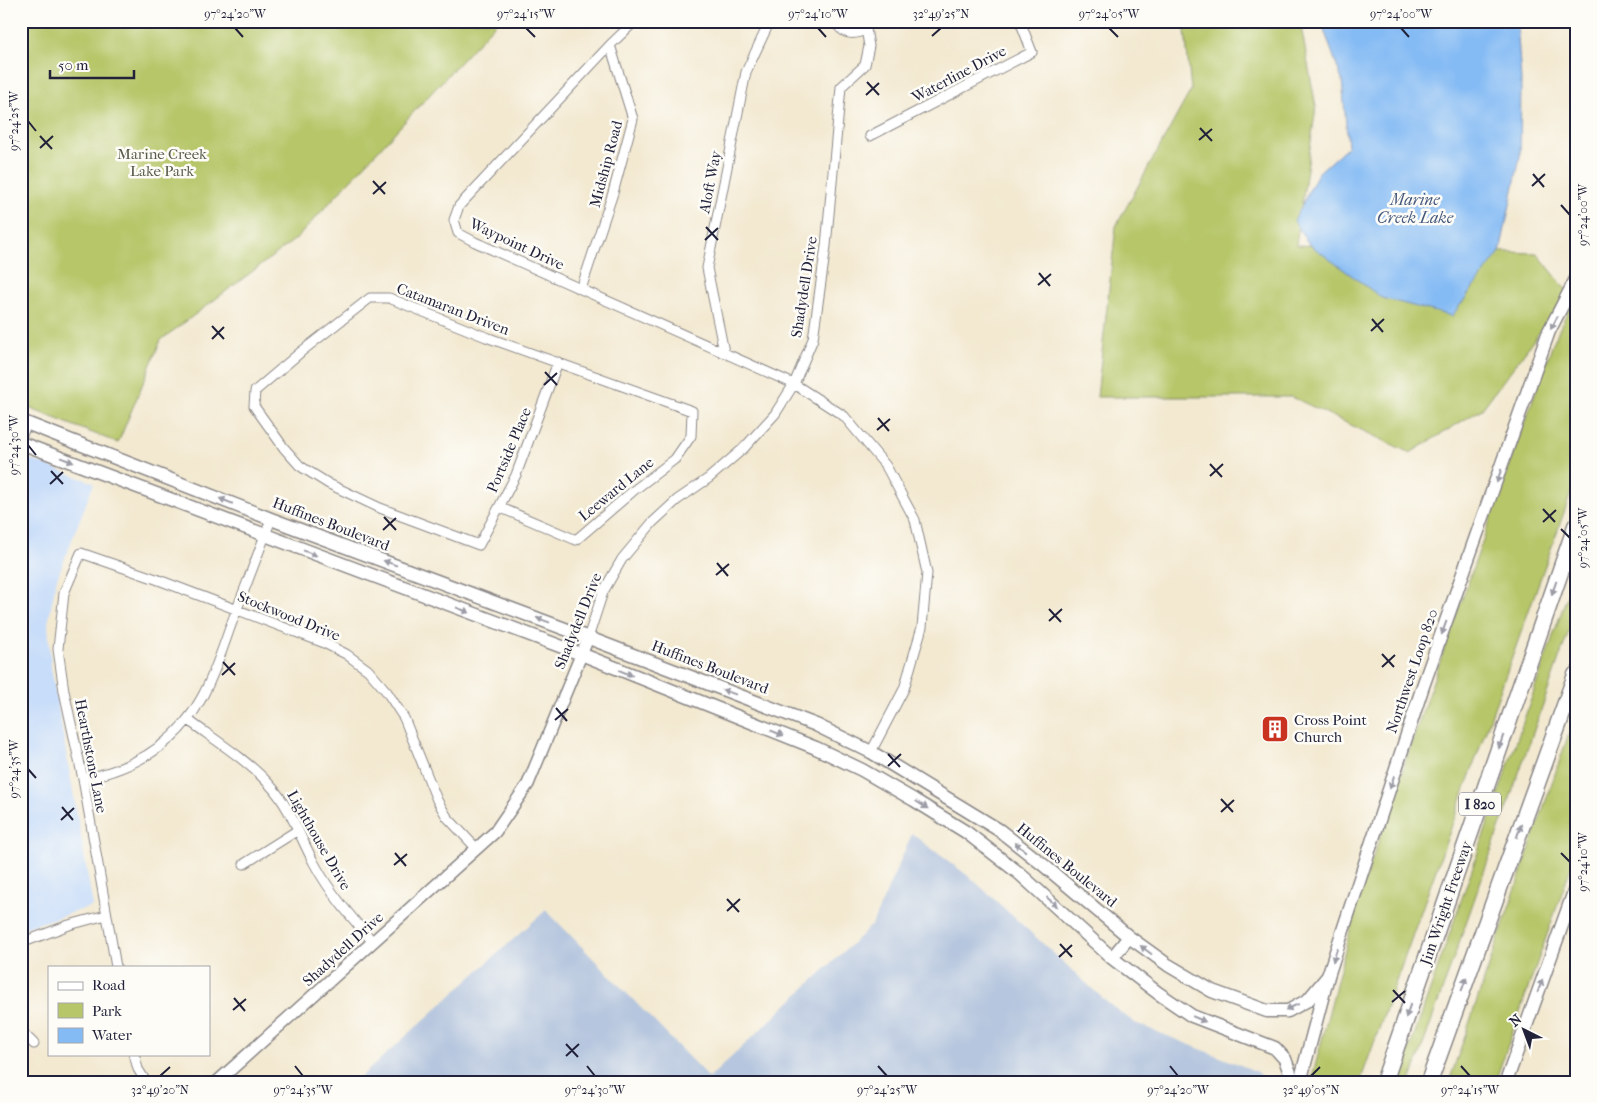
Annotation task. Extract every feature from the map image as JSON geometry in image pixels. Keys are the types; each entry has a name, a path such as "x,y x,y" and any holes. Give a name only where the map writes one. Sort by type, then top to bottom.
{"highway":[{"name":"Jim Wright Freeway","path":"1384,1082 1576,526"},
{"name":"I 820","path":"1429,1082 1576,675"}],"main road":[{"name":"Northwest Loop 820","path":"1300,1082 1328,976 1423,686 1550,331 1576,279"},
{"name":"Huffines Boulevard","path":"24,422 271,519 816,725 871,752 999,830 1129,937 1168,965 1212,991 1267,1011 1288,1011 1308,1000 1328,976"},
{"path":"21,443 581,654 816,748 862,770 966,832 1020,874 1112,958 1192,1016 1275,1048 1285,1058 1290,1073 1290,1082"},
{"path":"862,770 871,752"},
{"path":"1506,1082 1576,886"},
{"path":"1112,958 1129,937"}],"street":[{"name":"Waypoint Drive","path":"635,21 610,45 459,206 454,220 458,233 794,384 844,416 886,466 915,520 926,573 922,627 904,689 871,752"},
{"name":"Aloft Way","path":"724,352 707,268 746,72 770,21"},
{"path":"835,21 842,30 848,33 861,32 869,25"},
{"name":"Waterline Drive","path":"870,136 1032,52 1020,21"},
{"name":"Shadydell Drive","path":"217,1082 495,832 528,784 588,638 603,592 622,558 652,523 677,500 709,478 744,448 774,414 794,384 813,339 826,246 841,87 865,66 869,25"},
{"name":"Midship Road","path":"581,289 613,193 633,119 610,45"},
{"name":"Catamaran Driven","path":"479,545 380,508 332,486 300,466 254,406 255,391 302,351 370,298 389,298 426,314 692,411"},
{"name":"Portside Place","path":"479,545 516,475 558,362"},
{"name":"Leeward Lane","path":"499,506 576,540 633,491 675,459 691,436 692,411"},
{"path":"21,437 24,422"},
{"path":"82,779 121,769 148,755 171,738 188,720 214,672 271,519"},
{"name":"Stockwood Drive","path":"82,553 322,642 346,654 368,670 387,692 404,718 437,800 447,817 478,849"},
{"name":"Hearthstone Lane","path":"82,553 64,593 58,649 64,691 116,966"},
{"name":"Lighthouse Drive","path":"188,720 250,767 269,784 287,809 330,892 373,942"},
{"path":"244,864 298,830"},
{"path":"21,942 69,924 106,915"},
{"path":"21,1031 34,1044"},
{"path":"135,1056 138,1069 146,1082"}],"shaded area":[{"path":"21,456 94,483 56,581 48,624 51,667 93,906 21,929"},
{"path":"912,834 971,878 1109,1004 1135,1023 1258,1072 1267,1082 355,1082 546,910 709,1078 872,925"}],"green space":[{"name":"Marine Creek Lake Park","path":"21,21 498,21 297,238 161,340 118,443 21,405"},
{"path":"1184,21 1300,21 1316,107 1296,245 1537,253 1569,293 1482,409 1410,453 1292,397 1097,397 1116,226 1191,90"},
{"path":"1576,293 1576,479 1360,1082 1311,1082 1356,907 1426,701 1524,424 1554,341"},
{"path":"1576,570 1576,611 1410,1082 1398,1082"},
{"path":"1576,713 1576,853 1495,1082 1449,1082"}],"water":[{"name":"Marine Creek Lake","path":"1321,21 1517,21 1521,81 1520,157 1500,252 1452,316 1382,298 1309,244 1294,221 1318,173 1348,146 1342,80"}],"place":[{"name":"Cross Point Church","path":"1275,729"}]}
